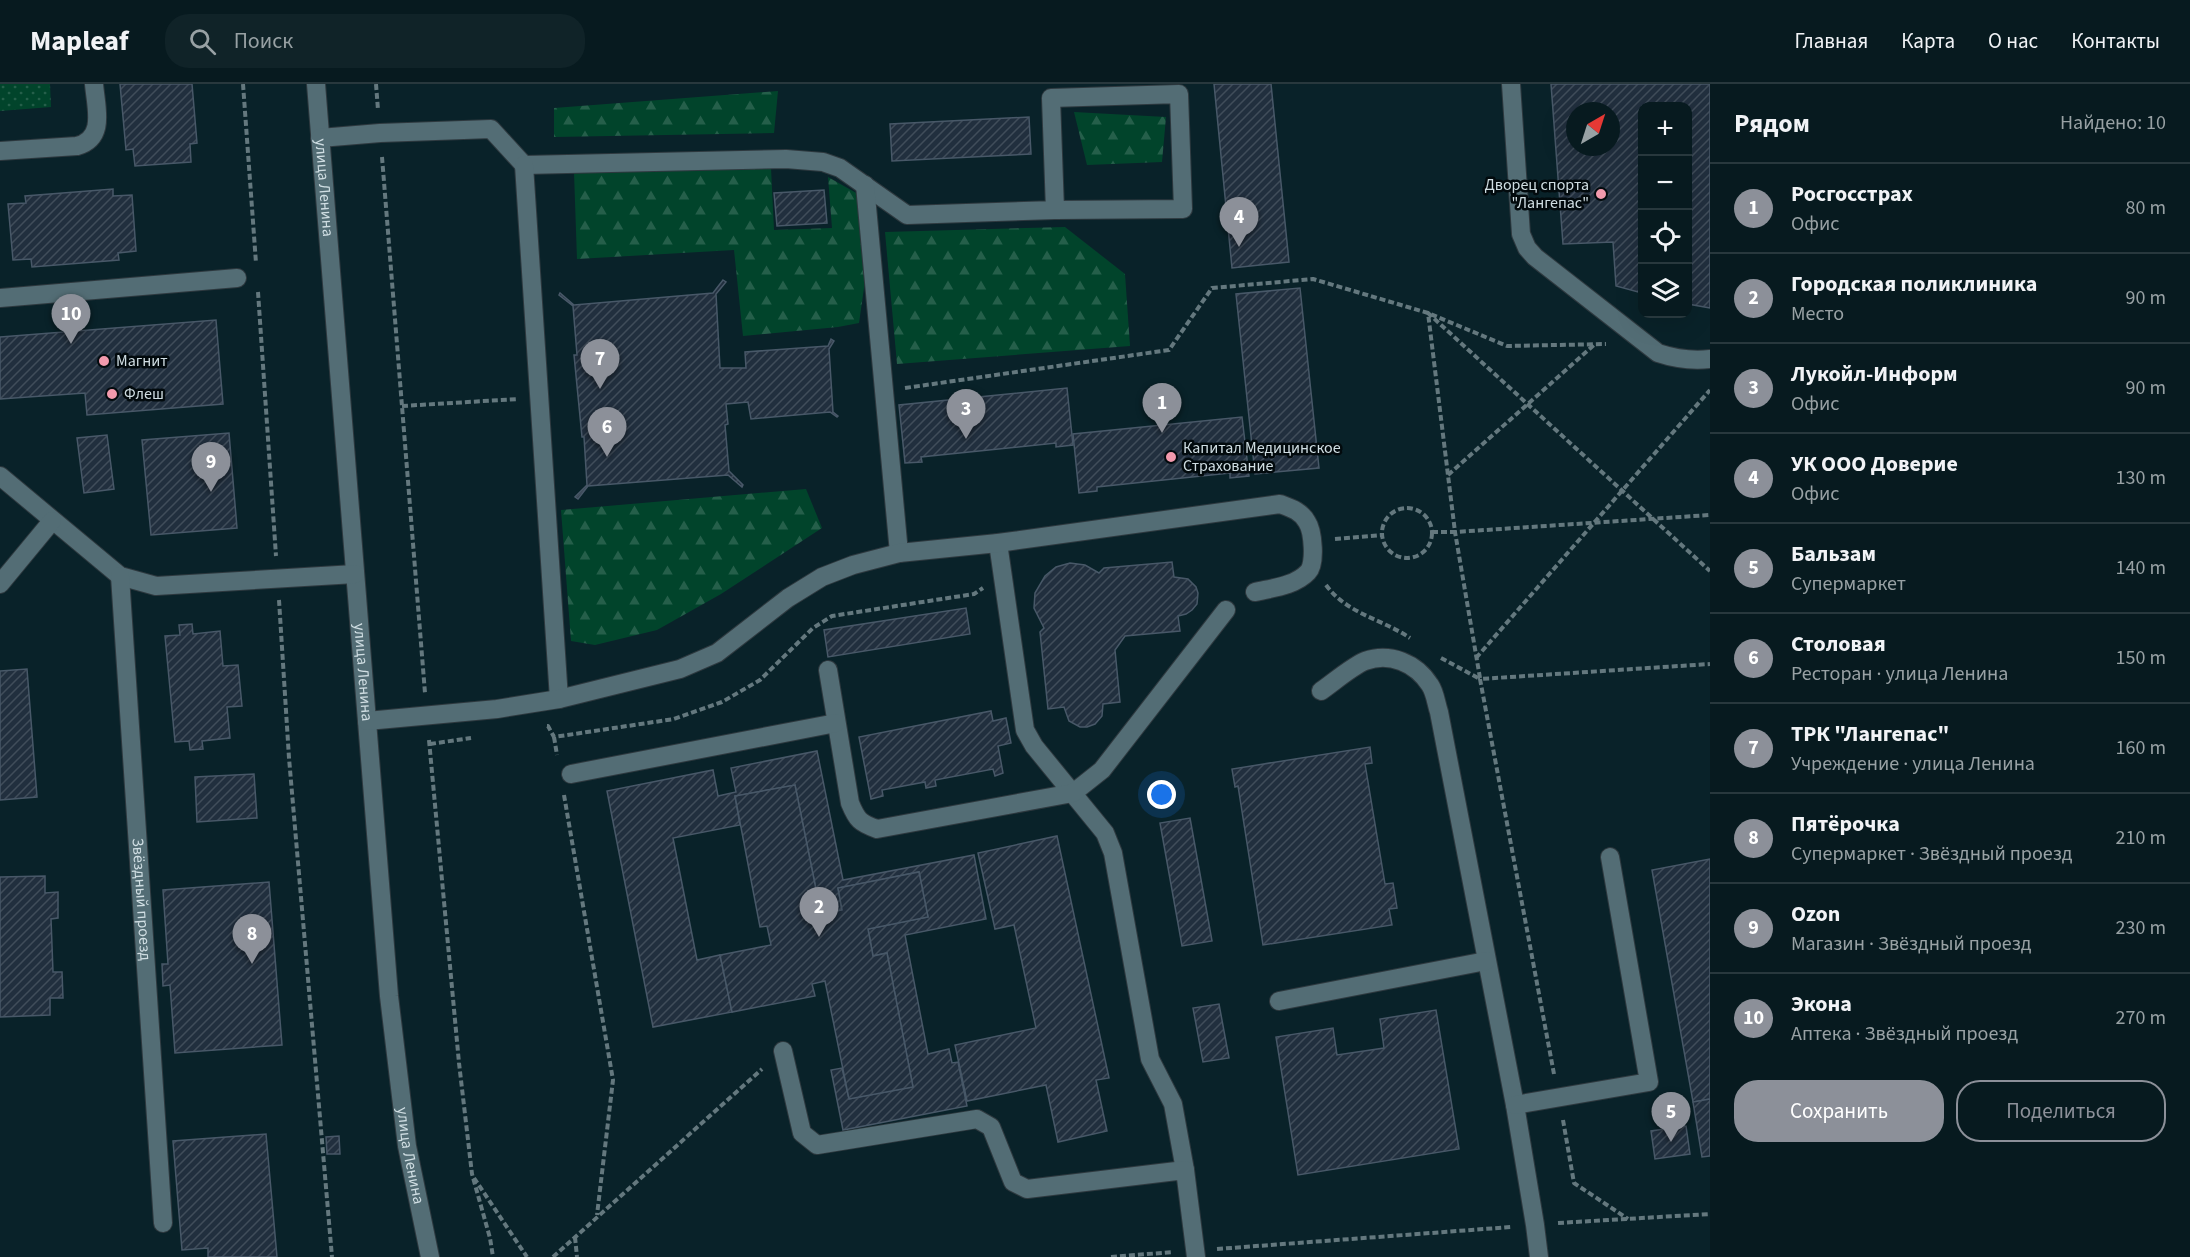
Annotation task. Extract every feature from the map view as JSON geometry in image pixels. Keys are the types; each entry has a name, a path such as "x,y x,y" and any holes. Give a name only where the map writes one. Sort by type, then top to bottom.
{"street":[{"path":"0,151 76,146 87,143 94,135 97,124 94,84"},
{"name":"улица Ленина","path":"316,84 388,984 407,1146 430,1257"},
{"path":"1511,84 1521,234 1527,248 1535,257 1659,353 1674,359 1710,359"},
{"path":"524,165 786,159 823,162 840,168 908,214 1183,209 1179,94 1051,98 1055,210"},
{"path":"320,138 380,133 491,129 524,165 559,699"},
{"path":"865,186 899,553"},
{"path":"0,298 237,279"},
{"path":"0,476 120,576 156,586 355,574"},
{"path":"367,721 497,709 559,699 680,669 717,653 788,598 822,577 853,565 899,553 998,543 1280,504 1296,509 1308,523 1314,554 1310,570 1296,581 1255,592"},
{"path":"0,584 52,521"},
{"path":"998,543 1025,730 1034,746 1105,833 1113,853 1150,1059 1173,1104 1185,1170 1195,1254"},
{"name":"Звёздный проезд","path":"120,576 163,1223"},
{"path":"828,670 850,803 855,815 862,823 877,829 1073,793 1102,770 1226,610"},
{"path":"1321,691 1364,662 1388,657 1411,666 1431,686 1439,712 1515,1105 1539,1257"},
{"path":"567,779 836,723"},
{"path":"1515,1105 1649,1082 1610,857"},
{"path":"1279,1001 1486,961"},
{"path":"783,1051 802,1133 817,1145 977,1119 991,1127 1013,1182 1027,1189 1185,1170"}],"path":[{"path":"243,84 256,272"},
{"path":"376,84 427,716 458,1051 472,1174 493,1257"},
{"path":"884,391 1169,350 1212,288 1313,279 1428,313 1507,346 1610,343"},
{"path":"257,284 289,758 332,1257"},
{"path":"1428,313 1710,572"},
{"path":"1428,313 1455,532 1476,658 1574,1183 1628,1219"},
{"path":"1448,476 1594,345"},
{"path":"1476,658 1710,390"},
{"path":"402,406 539,398"},
{"path":"1405,508 1418,511 1428,519 1432,532 1429,545 1420,554 1408,558 1396,555 1386,548 1382,535 1384,522 1392,512 1405,508"},
{"path":"1432,532 1710,514"},
{"path":"1312,541 1382,535"},
{"path":"1312,564 1331,592 1356,612 1415,641"},
{"path":"1435,654 1480,680 1710,664"},
{"path":"554,737 558,760"},
{"path":"567,779 613,1080 597,1215"},
{"path":"553,1257 762,1069"},
{"path":"472,1174 527,1257"},
{"path":"1111,1257 1195,1254 1535,1225 1710,1214"},
{"path":"575,1237 578,1257"}],"green space":[{"path":"0,84 50,84 51,107 0,111"},
{"path":"778,91 774,133 554,137 554,108"},
{"path":"1074,112 1166,117 1162,162 1087,165"},
{"path":"771,168 774,230 832,228 828,177 858,194 865,281 859,323 743,336 734,250 577,259 574,172"},
{"path":"1065,227 1125,274 1130,346 897,364 885,232"},
{"path":"806,489 822,528 721,594 657,630 595,645 571,641 561,510"}],"building":[{"path":"120,84 192,84 197,143 190,144 191,162 135,166 133,149 126,150"},
{"path":"1214,84 1271,84 1289,262 1232,268"},
{"name":"Дворец спорта \"Лангепас\"","path":"1551,84 1710,84 1710,308 1692,305 1692,102 1638,102 1638,292 1616,286 1613,242 1563,244"},
{"path":"1029,117 1031,154 892,161 890,124"},
{"path":"113,189 113,196 132,195 136,251 118,253 119,260 32,267 31,259 13,260 8,204 26,203 25,196"},
{"path":"824,190 827,223 777,226 774,193"},
{"path":"723,280 726,282 716,294 720,368 746,368 745,352 828,346 831,339 834,341 829,349 833,412 838,416 830,412 751,419 748,402 726,404 728,424 725,425 729,471 743,485 742,487 728,475 588,486 578,499 575,497 587,485 584,437 582,437 574,355 577,355 573,306 559,295 560,293 574,305 713,293"},
{"path":"1300,288 1319,468 1255,474 1236,294"},
{"path":"216,320 223,404 87,415 85,393 0,399 0,337"},
{"path":"1067,388 1073,445 1056,447 1056,443 921,457 922,462 905,463 899,405"},
{"path":"1242,417 1249,476 1230,478 1230,473 1097,487 1097,491 1079,493 1073,434"},
{"path":"229,433 237,528 151,535 142,440"},
{"path":"107,435 114,489 84,493 77,438"},
{"path":"1172,562 1174,577 1188,579 1196,587 1198,593 1197,604 1192,610 1178,616 1180,631 1125,636 1115,650 1120,702 1103,704 1102,716 1095,724 1080,727 1069,721 1064,707 1048,709 1040,632 1044,628 1034,608 1035,593 1045,576 1056,567 1070,563 1085,565 1099,573 1104,568"},
{"path":"966,608 970,634 828,657 824,630"},
{"path":"192,624 193,634 220,631 223,666 238,665 242,706 227,707 230,738 202,741 203,749 190,750 189,741 175,742 165,636 180,635 179,625"},
{"path":"27,669 37,797 0,800 0,671"},
{"path":"991,711 993,721 1006,718 1011,743 998,746 1003,773 995,776 993,769 935,780 936,786 926,788 925,782 882,790 883,796 871,799 859,737"},
{"path":"1370,747 1372,763 1365,764 1385,884 1393,883 1397,908 1389,909 1392,925 1263,945 1238,786 1235,787 1232,769"},
{"path":"817,751 843,880 974,855 986,919 905,935 928,1054 949,1049 952,1063 958,1062 967,1106 843,1130 831,1070 842,1068 849,1099 913,1087 887,953 873,956 868,929 928,917 919,872 838,888 842,910 821,914 795,785 735,796 740,825 673,838 697,960 720,955 732,1012 653,1027 607,791 713,770 718,796 736,792 731,768"},
{"path":"254,774 257,818 197,822 195,777"},
{"path":"795,785 821,914 842,910 838,888 919,872 928,917 868,929 873,956 887,953 913,1087 849,1099 825,981 812,984 815,996 732,1012 720,955 771,945 767,926 760,927 735,796"},
{"path":"1190,818 1212,941 1182,946 1160,823"},
{"path":"1057,836 1109,1078 1096,1080 1107,1131 1058,1142 1046,1085 967,1101 955,1045 1036,1028 1014,925 995,929 978,853"},
{"path":"1710,859 1710,1099 1693,1102 1652,870"},
{"path":"45,876 45,893 58,892 58,918 51,919 53,972 62,972 63,998 50,998 50,1015 0,1017 0,877"},
{"path":"269,882 282,1045 175,1053 170,985 163,986 162,964 168,964 163,890"},
{"path":"1219,1004 1229,1058 1203,1062 1193,1008"},
{"path":"1436,1010 1459,1149 1298,1175 1276,1037 1333,1028 1337,1055 1384,1048 1380,1019"},
{"path":"1710,1099 1710,1156 1702,1157 1693,1102"},
{"path":"1686,1126 1690,1154 1655,1159 1651,1131"},
{"path":"266,1134 277,1257 208,1257 208,1248 182,1250 173,1141"},
{"path":"339,1136 340,1154 327,1154 326,1137"}],"place":[{"name":"Дворец спорта \"Лангепас\"","path":"1601,194"},
{"name":"УК ООО Доверие","path":"1239,247"},
{"name":"Экона","path":"71,344"},
{"name":"Магнит","path":"104,361"},
{"name":"ТРК \"Лангепас\"","path":"600,389"},
{"name":"Флеш","path":"112,394"},
{"name":"Росгосстрах","path":"1162,433"},
{"name":"Лукойл-Информ","path":"966,439"},
{"name":"Столовая","path":"607,457"},
{"name":"Капитал Медицинское Страхование","path":"1171,457"},
{"name":"Ozon","path":"211,492"},
{"name":"Городская поликлиника","path":"819,937"},
{"name":"Пятёрочка","path":"252,964"},
{"name":"Бальзам","path":"1671,1142"}]}
